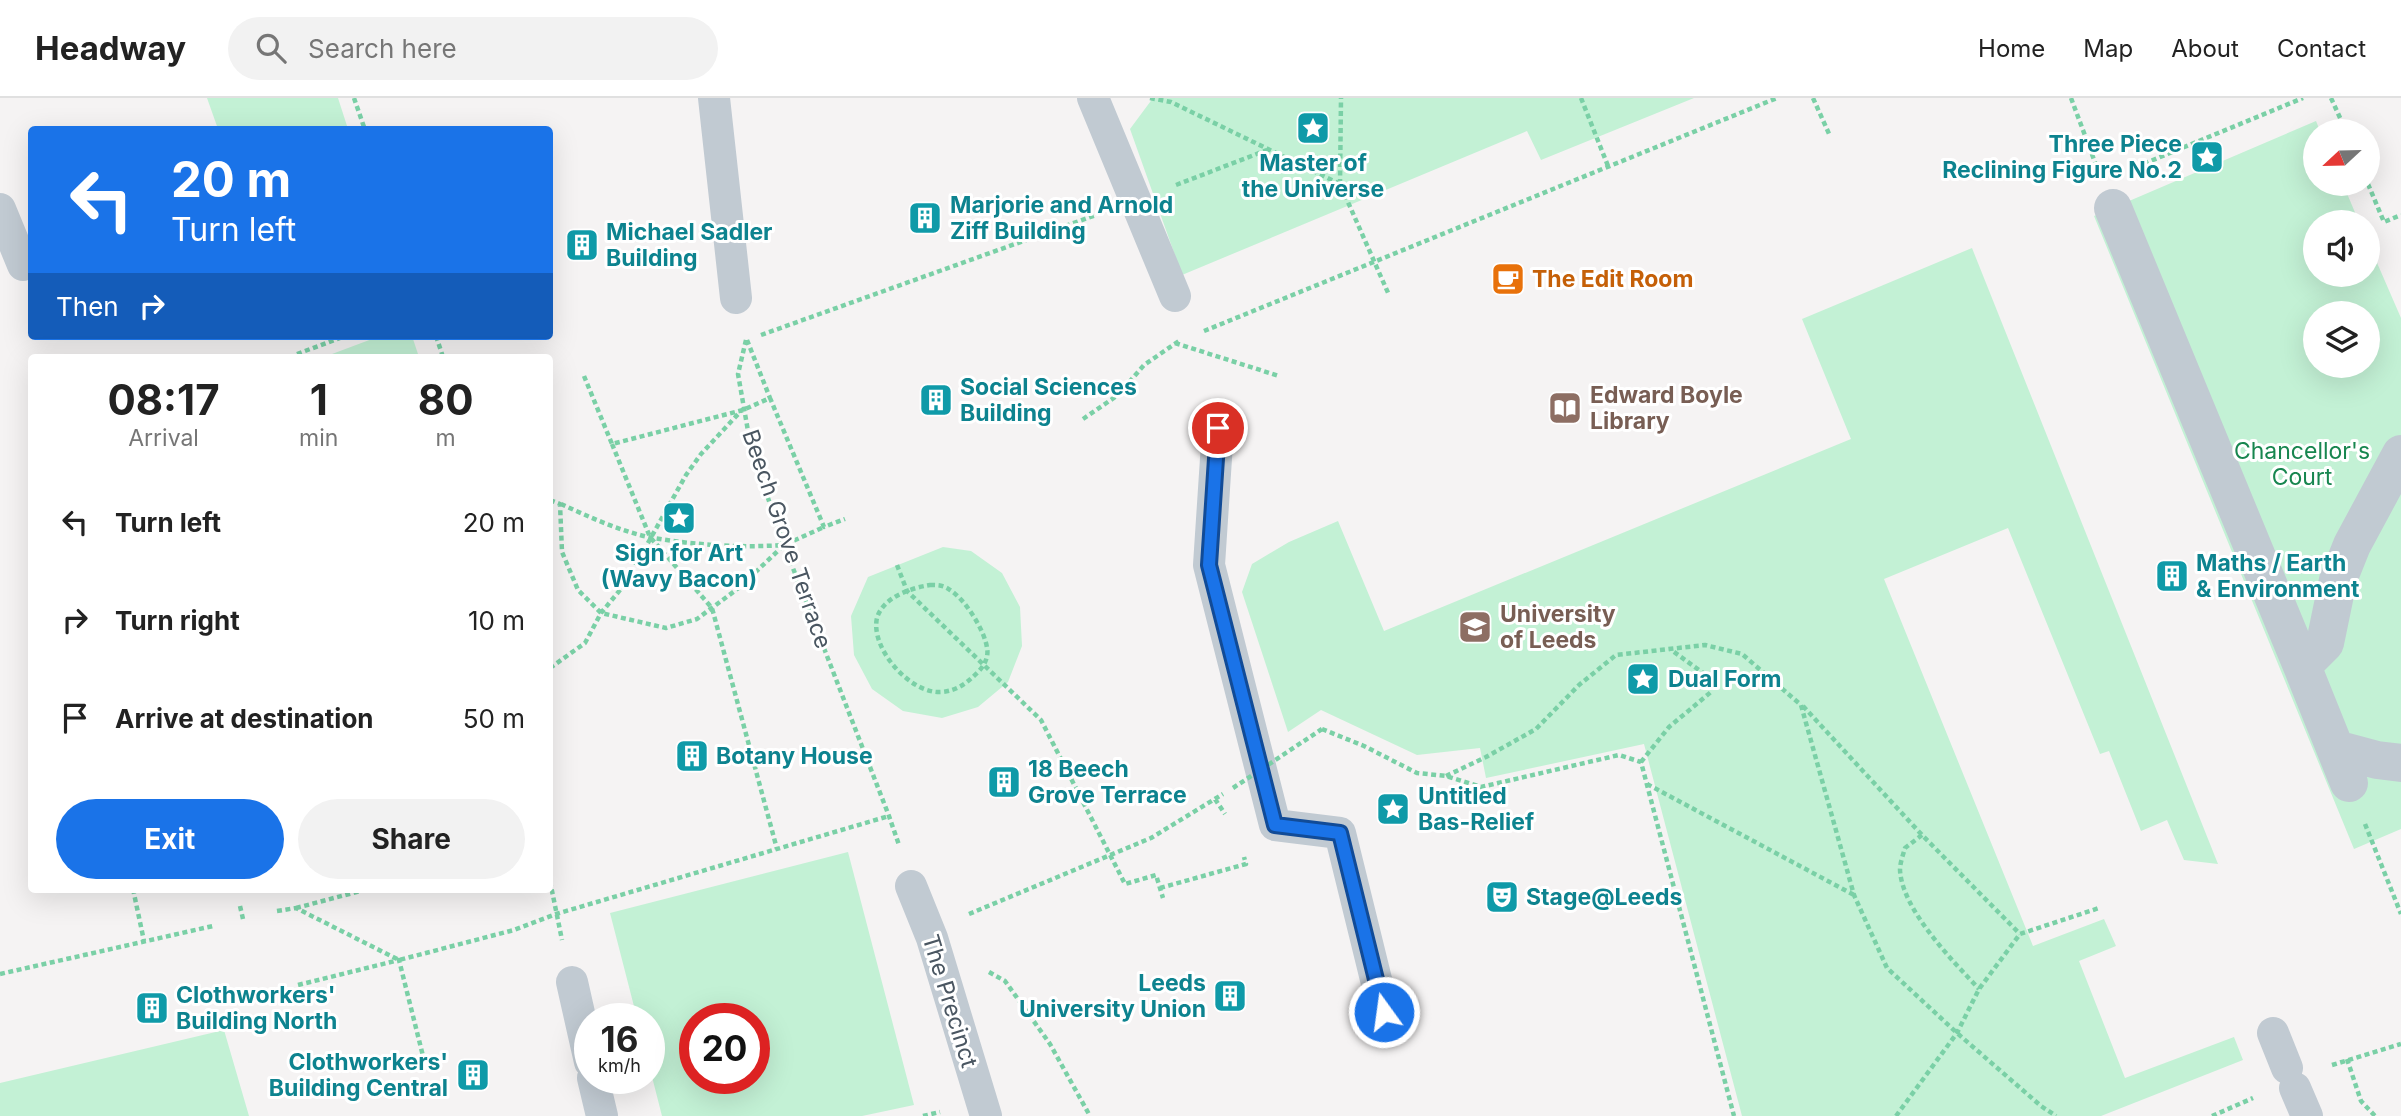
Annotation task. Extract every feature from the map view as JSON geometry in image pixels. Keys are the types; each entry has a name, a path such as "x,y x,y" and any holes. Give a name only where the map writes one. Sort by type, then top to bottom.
{"street":[{"path":"2107,194 2342,766 2377,760 2401,763"},
{"path":"2302,666 2325,643 2338,580 2352,545 2401,454"}],"lane":[{"path":"714,98 736,298"},
{"path":"1094,98 1175,296"},
{"path":"0,209 23,265"},
{"path":"1218,428 1209,565 1275,825 1340,833 1384,1012"},
{"name":"The Precinct","path":"911,886 932,938 986,1116"},
{"path":"572,982 577,1003"},
{"path":"2273,1033 2296,1091"},
{"path":"597,1094 602,1116"}],"path":[{"path":"355,98 364,126"},
{"path":"1150,98 1171,102 1340,184"},
{"path":"1341,98 1340,184 1389,295"},
{"path":"1581,98 1608,166"},
{"path":"1198,333 1777,98"},
{"path":"1813,98 1830,136"},
{"path":"2071,98 2107,194 2303,98"},
{"path":"2331,98 2341,119"},
{"path":"2373,196 2384,222 2401,215"},
{"path":"824,527 747,340 989,253"},
{"name":"Beech Grove Terrace","path":"736,298 747,340 738,374 751,448 784,545 890,816 911,886"},
{"path":"1083,419 1118,394 1144,365 1174,342 1186,338"},
{"path":"297,354 334,340"},
{"path":"1174,342 1279,376"},
{"path":"584,376 650,537 712,608 777,849"},
{"path":"612,444 743,410 770,398"},
{"path":"553,664 585,643 601,613 625,584 686,475 701,454 743,410"},
{"path":"553,501 650,537 743,547 784,545"},
{"path":"560,504 562,552 578,590 601,613 666,628 696,619 712,608 740,587 784,545 845,519"},
{"path":"897,565 906,591 1041,720 1125,884 1156,875 1163,898"},
{"path":"930,585 948,587 966,604 988,648 984,666 965,684 954,690 938,692 920,688 892,664 877,632 877,617 884,605 906,591 930,585"},
{"path":"1446,776 1536,729 1579,685 1616,654 1705,645 1742,654 1801,705 1922,835 2020,934"},
{"path":"1641,762 1670,727 1711,692 1710,678 1668,648"},
{"path":"1801,705 1854,895 1887,968 1957,1033 2056,1116"},
{"path":"1090,1116 1050,1044 1005,981 932,938 969,914 1151,838 1322,729 1364,746 1417,773 1446,776 1481,787 1619,755 1641,762"},
{"path":"1641,762 1734,1116"},
{"path":"1646,784 1854,895"},
{"path":"1215,799 1229,820"},
{"path":"298,985 514,930 556,914 890,816"},
{"path":"1922,835 1905,848 1900,870 1908,897 1930,935 1979,989"},
{"path":"1160,888 1246,864 1242,853"},
{"path":"2381,864 2401,914"},
{"path":"134,893 144,941"},
{"path":"277,911 353,893"},
{"path":"552,893 572,982"},
{"path":"240,906 243,919"},
{"path":"296,908 399,960 426,1068"},
{"path":"1896,1116 1957,1033 1979,989 2020,934 2099,908"},
{"path":"0,974 213,926"},
{"path":"2331,1065 2401,1044"},
{"path":"2347,1059 2361,1101 2375,1116"}],"green space":[{"path":"207,98 338,98 347,126 217,126"},
{"path":"1153,98 1694,98 1541,160 1527,131 1182,275 1130,129"},
{"name":"Chancellor's Court","path":"2303,127 2303,196 2348,196 2354,210 2303,210 2303,287 2380,287 2380,270 2401,318 2401,829 2354,849 2094,216"},
{"path":"1972,248 2218,864 2184,860 2167,820 2141,831 2109,751 2100,754 2008,528 1884,579 2033,946 2104,919 2116,946 2079,961 2125,1078 2234,1037 2243,1060 2101,1116 1742,1116 1644,744 1486,778 1480,748 1417,755 1321,710 1288,732 1242,592 1252,564 1289,542 1338,521 1384,631 1851,439 1802,319"},
{"path":"369,340 413,340 418,354 332,354"},
{"path":"943,547 971,551 1002,573 1020,607 1022,646 1008,682 978,707 942,718 903,711 872,689 854,655 851,616 868,577"},
{"path":"848,852 914,1105 862,1116 662,1116 656,1094 665,1094 665,1003 633,1003 610,913"},
{"path":"224,1030 249,1116 0,1116 0,1083"}],"place":[{"name":"Master of the Universe","path":"1313,128"},
{"name":"Three Piece Reclining Figure No.2","path":"2207,157"},
{"name":"Marjorie and Arnold Ziff Building","path":"925,218"},
{"name":"Michael Sadler Building","path":"582,245"},
{"name":"The Edit Room","path":"1508,279"},
{"name":"Social Sciences Building","path":"936,400"},
{"name":"Edward Boyle Library","path":"1565,408"},
{"name":"Sign for Art (Wavy Bacon)","path":"679,518"},
{"name":"Maths / Earth & Environment","path":"2172,576"},
{"name":"University of Leeds","path":"1475,627"},
{"name":"Dual Form","path":"1643,679"},
{"name":"Botany House","path":"692,756"},
{"name":"18 Beech Grove Terrace","path":"1004,782"},
{"name":"Untitled Bas-Relief","path":"1393,809"},
{"name":"Stage@Leeds","path":"1502,897"},
{"name":"Leeds University Union","path":"1230,996"},
{"name":"Clothworkers' Building North","path":"152,1008"},
{"name":"Clothworkers' Building Central","path":"473,1075"}],"route":[{"path":"1218,428 1209,565 1275,825 1340,833 1384,1012"}]}
